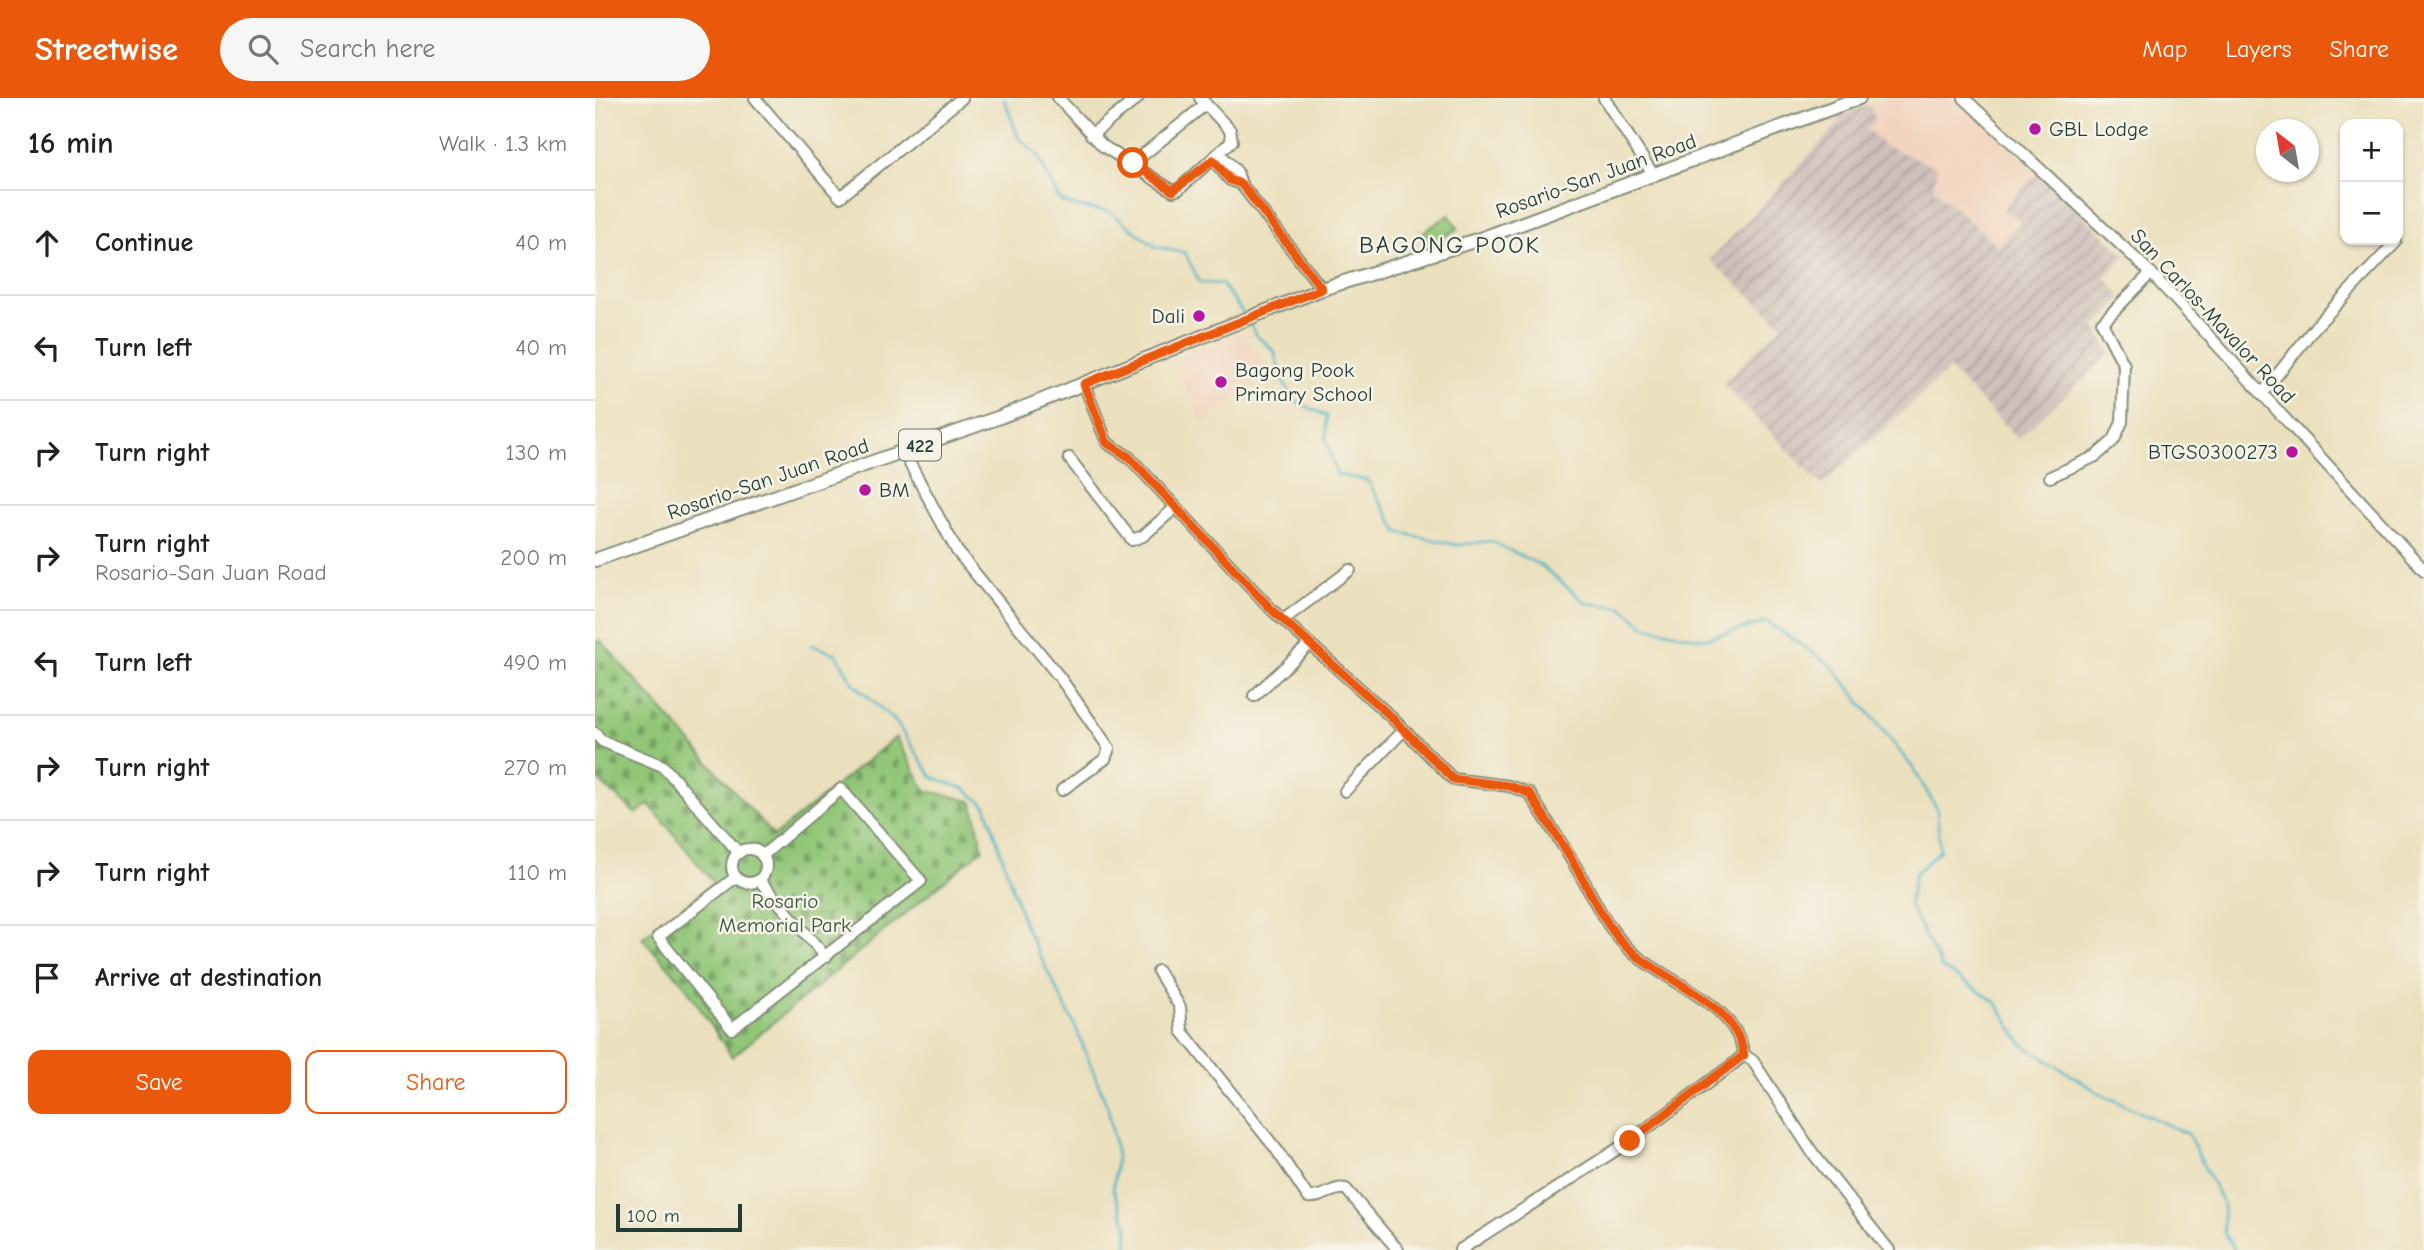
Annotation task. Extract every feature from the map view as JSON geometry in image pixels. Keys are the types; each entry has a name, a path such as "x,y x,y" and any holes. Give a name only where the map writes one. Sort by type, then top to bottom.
{"main road":[{"name":"Rosario-San Juan Road","path":"595,560 1084,384 1322,289 1480,239 1859,98"}],"street":[{"path":"755,98 839,197 963,98"},
{"path":"1091,135 1138,98"},
{"path":"1604,98 1654,176"},
{"name":"San Carlos-Mavalor Road","path":"1964,98 2151,273 2424,570"},
{"path":"1059,99 1091,135 1109,150 1173,191 1216,157 1233,137 1203,101 1133,163"},
{"path":"1216,157 1236,171 1241,184 1322,289"},
{"path":"2262,394 2316,326 2393,245"},
{"path":"2050,477 2096,456 2114,440 2122,422 2124,365 2102,323 2151,273"},
{"path":"1084,384 1107,443 1129,457 1283,620 1404,730 1453,779 1509,786 1529,793 1609,927 1633,954 1688,988 1723,1017 1742,1043 1744,1055 1753,1061 1812,1152 1884,1248"},
{"path":"903,451 957,551 1061,679 1109,748 1105,759 1062,790"},
{"path":"1069,458 1132,540 1143,536 1175,508"},
{"path":"1283,620 1350,570"},
{"path":"1254,695 1310,644"},
{"path":"1345,790 1404,730"},
{"path":"595,733 602,741 663,766 739,853"},
{"path":"736,877 658,937 732,1029 921,881 841,789 762,856"},
{"path":"736,877 750,883 759,880 766,866 762,856 752,850 739,853"},
{"path":"736,877 733,867 739,853"},
{"path":"759,880 826,957"},
{"path":"1158,971 1180,1007 1182,1031 1276,1149 1308,1197 1316,1198 1340,1188 1346,1189 1398,1250"},
{"path":"1460,1250 1630,1141 1744,1055"}],"shaded area":[{"path":"1887,98 1958,98 2037,173 2003,209 2021,220 1999,246 1934,189 1937,166 1883,145 1867,128 1876,121 1870,105"},
{"path":"1870,105 1876,121 1867,128 1883,145 1937,167 1934,189 1998,246 2021,220 2002,209 2037,173 2125,255 2105,277 2122,297 2095,327 2110,353 2018,439 1949,369 1822,485 1723,384 1782,325 1710,260 1841,121 1834,116"},
{"name":"Bagong Pook Primary School","path":"1241,332 1272,372 1203,422 1172,360"}],"green space":[{"path":"1449,215 1458,228 1431,246 1422,233"},
{"name":"Rosario Memorial Park","path":"600,640 774,836 896,737 925,790 972,801 983,849 732,1057 684,984 642,938 714,883 649,804 636,814 595,777 595,645"}],"waterway":[{"path":"1004,98 1018,137 1037,154 1060,201 1110,212 1156,247 1185,253 1200,283 1222,284 1245,316"},
{"path":"1248,321 1256,335 1274,351 1283,381 1295,401 1327,416 1326,440 1337,475 1367,480 1398,532 1457,545 1491,541 1542,566 1586,603 1622,607 1646,627 1703,639 1767,622 1831,665 1913,768 1937,809 1940,850 1915,874 1909,905 1942,968 1996,1002 2022,1044 2101,1094 2188,1134 2223,1205 2224,1233 2234,1250"},
{"path":"811,645 836,654 853,683 895,721 932,777 965,789 986,806 1024,924 1075,1026 1108,1108 1117,1156 1113,1189 1128,1228 1127,1250"}],"place":[{"name":"GBL Lodge","path":"2035,129"},
{"name":"Dali","path":"1199,316"},
{"name":"Bagong Pook Primary School","path":"1221,382"},
{"name":"BTGS0300273","path":"2292,452"},
{"name":"BM","path":"865,490"}],"district":[{"name":"BAGONG POOK","path":"1450,245"}],"route":[{"path":"1133,163 1173,191 1213,160 1230,180 1241,184 1247,191 1322,289 1084,384 1107,443 1129,457 1273,611 1389,715 1453,779 1509,786 1529,793 1578,870 1609,927 1633,954 1688,988 1723,1017 1742,1043 1744,1055 1630,1141"}]}
